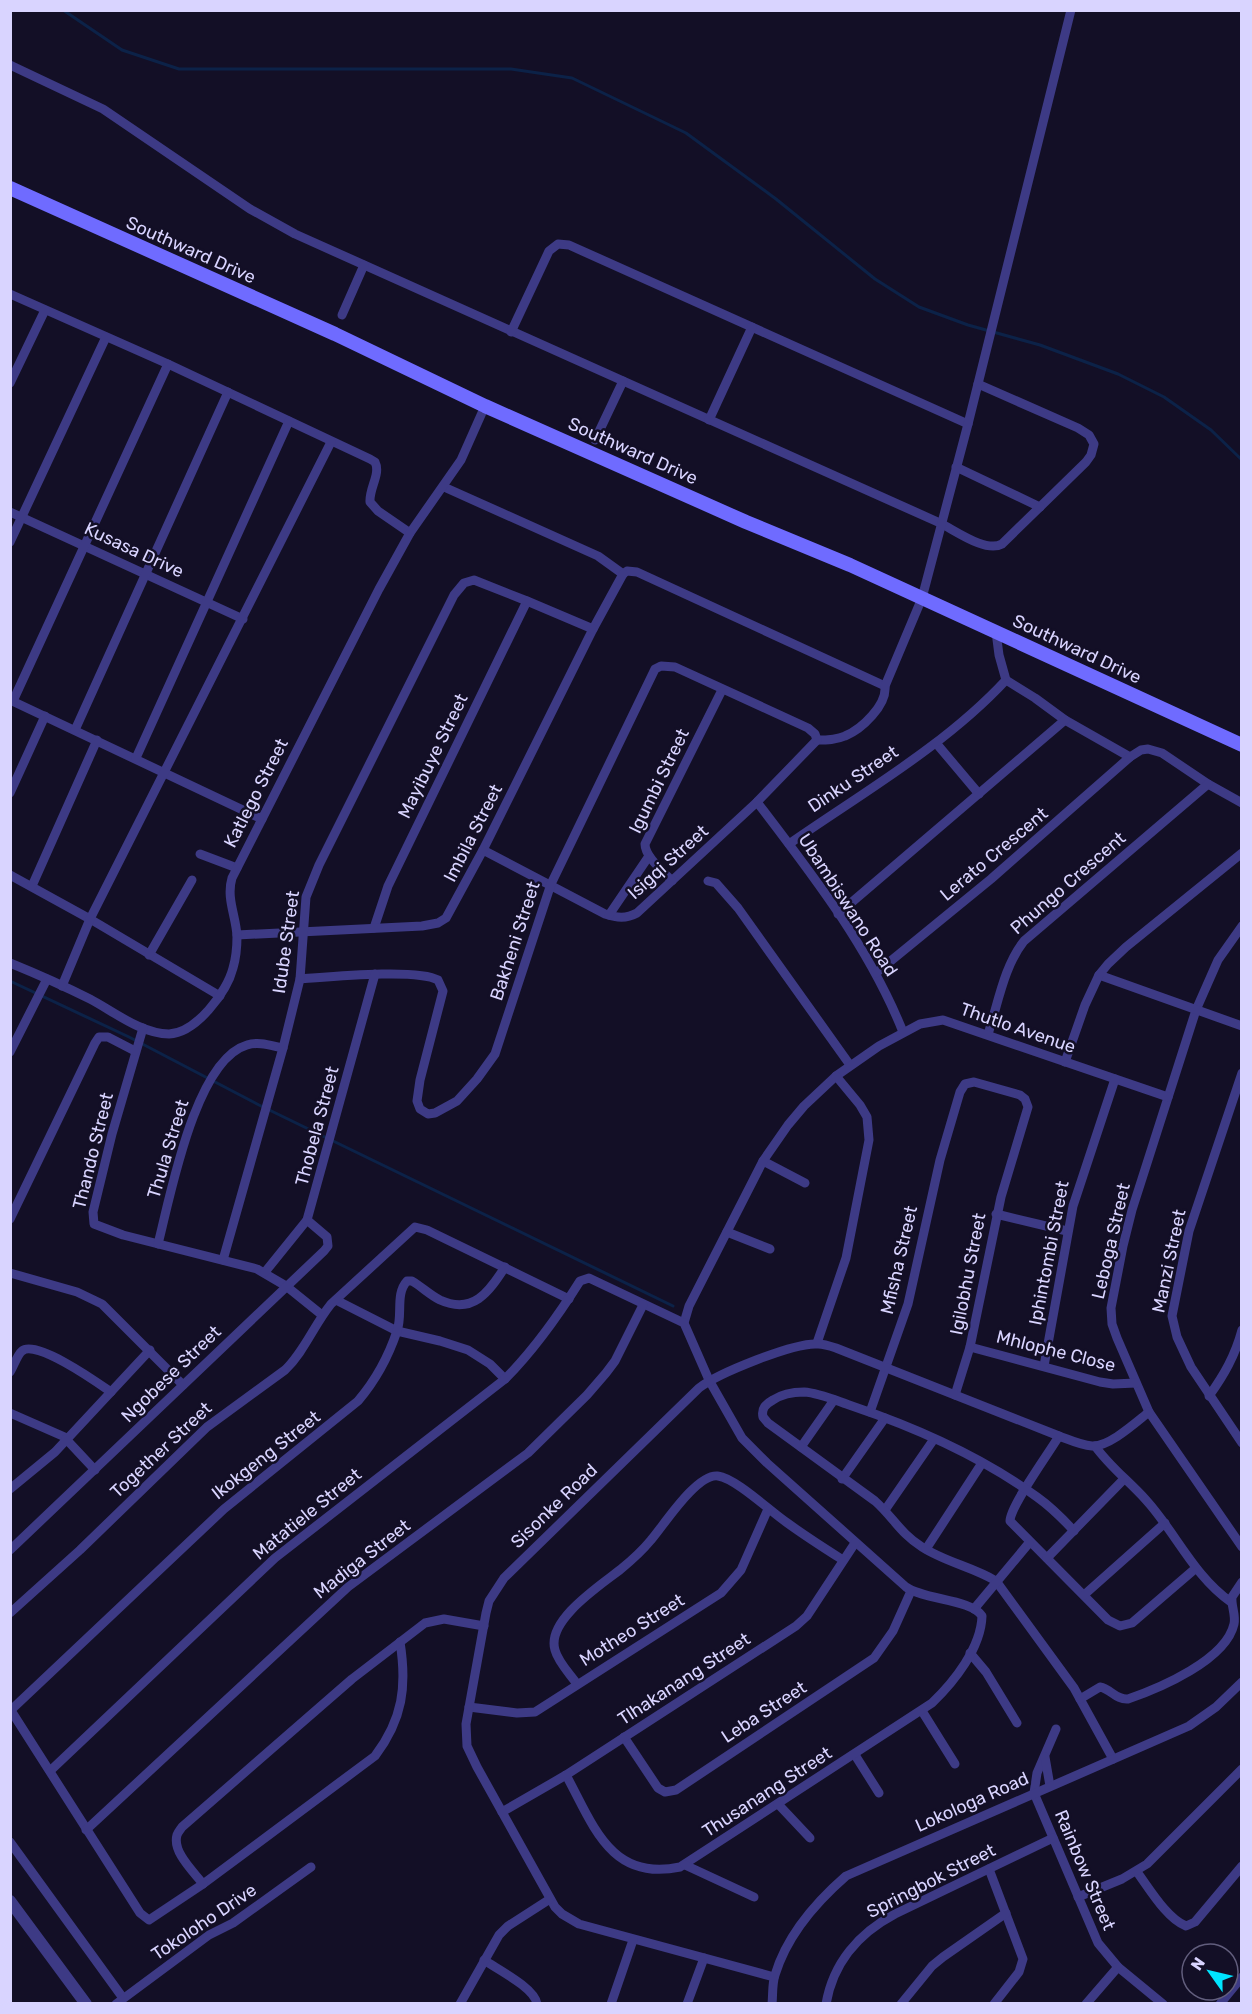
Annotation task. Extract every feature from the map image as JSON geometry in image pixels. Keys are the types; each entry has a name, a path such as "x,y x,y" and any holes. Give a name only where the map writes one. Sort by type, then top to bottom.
{"main road":[{"name":"Southward Drive","path":"10,188 335,334 485,406 922,598 1242,745"}],"street":[{"path":"817,741 843,737 857,729 883,702 885,686 922,598 990,339 1071,10"},
{"path":"10,65 103,109 250,209 295,234 940,523 982,545 996,548 1086,462 1093,450 1093,439 1078,428 978,384"},
{"path":"512,332 549,251 553,246 563,244 968,424"},
{"path":"342,315 364,266"},
{"path":"10,294 168,364 375,462 377,471 370,501 378,511 410,533"},
{"path":"10,383 45,310"},
{"path":"709,420 752,327"},
{"path":"10,542 106,337"},
{"path":"168,364 12,700 262,819"},
{"path":"595,440 623,381"},
{"path":"75,730 228,392"},
{"name":"Katlego Street","path":"10,963 62,986 143,1028 168,1034 177,1033 209,1011 220,996 233,969 237,935 229,895 237,868 379,589 410,533 461,460 485,406"},
{"path":"136,758 289,421"},
{"path":"62,986 90,919 332,442"},
{"path":"956,467 1040,507"},
{"path":"444,487 598,556 623,574 627,571 637,572 885,686"},
{"name":"Kusasa Drive","path":"10,512 243,619"},
{"name":"Imbila Street","path":"237,935 422,926 438,923 446,918 623,574"},
{"name":"Idube Street","path":"223,1260 283,1048 300,979 304,932 303,911 311,882 454,595 464,583 474,580 527,601"},
{"path":"527,601 593,629"},
{"name":"Mayibuye Street","path":"374,928 388,886 527,601"},
{"path":"996,632 1006,680 1065,720 1130,757 1141,750 1155,750 1242,803"},
{"name":"Bakheni Street","path":"300,979 375,974 426,975 438,980 442,985 442,991 417,1101 423,1112 435,1113 457,1101 495,1054 550,884 655,669 661,666 675,667 808,728 815,734 817,741"},
{"name":"Dinku Street","path":"789,843 936,743 981,707 1006,680"},
{"name":"Igumbi Street","path":"672,881 645,850 648,838 722,690"},
{"path":"10,793 45,716"},
{"path":"838,914 1065,720"},
{"path":"32,886 97,740"},
{"name":"Isigqi Street","path":"609,915 621,918 637,913 757,802 817,741"},
{"path":"936,743 979,794"},
{"name":"Lerato Crescent","path":"876,973 999,873 1130,757"},
{"name":"Phungo Crescent","path":"988,1034 1011,962 1024,941 1208,784"},
{"name":"Ubambiswano Road","path":"757,802 789,843 876,973 903,1032"},
{"path":"483,850 609,915 650,856"},
{"path":"1065,1062 1085,1005 1100,975 1126,947 1242,853"},
{"path":"200,854 237,868"},
{"path":"10,874 220,996"},
{"path":"149,956 192,880"},
{"path":"708,881 716,883 738,908 850,1065"},
{"name":"Leboga Street","path":"1242,926 1218,960 1196,1010 1132,1210 1111,1308 1112,1324 1149,1412 1242,1547"},
{"name":"Thobela Street","path":"265,1272 307,1220 375,974"},
{"path":"1100,975 1242,1026"},
{"path":"10,1052 47,979"},
{"name":"Thutlo Avenue","path":"684,1323 689,1306 763,1161 788,1125 836,1076 903,1032 933,1020 943,1020 1168,1097"},
{"name":"Thando Street","path":"143,1028 112,1134 92,1220 97,1226 123,1235 265,1272 286,1286"},
{"path":"10,1219 99,1037 108,1037 135,1052"},
{"name":"Thula Street","path":"158,1244 189,1124 207,1086 222,1065 239,1048 255,1043 283,1048"},
{"name":"Manzi Street","path":"1242,1073 1237,1102 1189,1231 1172,1316 1177,1337 1191,1367 1242,1443"},
{"path":"817,1343 846,1258 869,1140 867,1117 836,1076"},
{"name":"Iphintombi Street","path":"1044,1366 1067,1231 1082,1175 1115,1079"},
{"name":"Mfisha Street","path":"870,1412 908,1304 939,1160 960,1092 966,1084 970,1082 1015,1093 1028,1102 1027,1113 1012,1160"},
{"name":"Igilobhu Street","path":"955,1395 970,1347 996,1214 1012,1160"},
{"path":"763,1161 805,1183"},
{"path":"996,1214 1067,1231"},
{"name":"Ngobese Street","path":"10,1550 328,1246 327,1237 307,1220"},
{"name":"Together Street","path":"10,1613 80,1550 207,1426 285,1370 300,1352 322,1315 415,1227 427,1230 505,1267"},
{"path":"727,1232 770,1249"},
{"path":"505,1267 569,1299"},
{"name":"Ikokgeng Street","path":"11,1709 224,1509 358,1401 369,1388 397,1331 401,1291 407,1281 412,1281 442,1301 466,1304 482,1298 505,1267"},
{"path":"10,1274 90,1297 115,1316 183,1384"},
{"name":"Matatiele Street","path":"50,1772 275,1558 505,1379 529,1354 580,1281 591,1279 643,1305"},
{"path":"286,1286 322,1315"},
{"path":"336,1300 397,1331 468,1350 490,1364 505,1379"},
{"path":"643,1305 684,1323 709,1380 742,1438 855,1543 911,1591 974,1609 1029,1543"},
{"name":"Madiga Street","path":"86,1830 348,1587 528,1454 606,1373 615,1361 643,1305"},
{"path":"1209,1396 1229,1367 1242,1330"},
{"name":"Sisonke Road","path":"774,1977 579,1924 562,1914 550,1899 467,1746 466,1724 489,1600 504,1578 687,1398 709,1380 789,1349 817,1343 836,1348 1079,1444 1095,1446"},
{"name":"Mhlophe Close","path":"970,1347 1100,1382 1136,1383"},
{"path":"10,1372 23,1350 32,1350 68,1364 111,1392"},
{"path":"10,1489 46,1461 150,1350"},
{"path":"1074,1531 1049,1507 1025,1489 982,1463 885,1418 811,1393 797,1392 778,1397 764,1407 762,1414 765,1420 885,1509 900,1530 926,1549 996,1581 1080,1699 1113,1759"},
{"path":"801,1447 834,1400"},
{"path":"1149,1412 1108,1442 1095,1446 1110,1466 1145,1499 1165,1523 1196,1568 1216,1590 1231,1602"},
{"path":"10,1413 66,1439 95,1470"},
{"path":"842,1479 885,1418"},
{"path":"1059,1436 1018,1499 1010,1518 1011,1524 1107,1620 1114,1625 1125,1626 1132,1623 1196,1568"},
{"path":"885,1509 934,1439"},
{"path":"926,1549 982,1463"},
{"path":"577,1684 555,1651 555,1637 562,1621 589,1594 648,1544 698,1484 712,1476 723,1477 744,1490 843,1560"},
{"path":"1047,1558 1124,1479"},
{"name":"Motheo Street","path":"469,1707 517,1713 535,1712 721,1593 741,1570 768,1509"},
{"path":"1084,1595 1165,1523"},
{"name":"Tlhakanang Street","path":"502,1812 566,1774 796,1626 812,1610 855,1543"},
{"path":"1080,1699 1100,1687 1118,1698 1128,1700 1200,1665 1220,1649 1232,1631 1235,1618 1231,1602 1234,1591 1242,1582"},
{"name":"Leba Street","path":"624,1737 658,1788 665,1792 676,1790 874,1658 893,1631 911,1591"},
{"name":"Thusanang Street","path":"566,1774 597,1833 616,1855 646,1868 662,1870 685,1865 922,1711 947,1689 960,1672 980,1629 982,1616 974,1609"},
{"path":"203,1884 177,1846 176,1836 182,1827 352,1679 424,1623 436,1620 456,1620 484,1626"},
{"path":"11,1709 140,1913 146,1919 154,1918 375,1756 391,1732 400,1705 404,1675 400,1642"},
{"path":"970,1653 986,1672 1017,1723"},
{"name":"Lokologa Road","path":"772,2004 774,1977 791,1936 846,1876 1189,1726 1216,1707 1242,1682"},
{"path":"922,1711 955,1764"},
{"path":"1034,1793 1037,1773 1056,1729"},
{"path":"855,1755 879,1793"},
{"path":"1045,1757 1050,1786"},
{"path":"1078,1897 1137,1872 1242,1769"},
{"name":"Rainbow Street","path":"1034,1793 1098,1943 1118,1967 1163,2004"},
{"path":"778,1804 810,1838"},
{"name":"Springbok Street","path":"826,2004 830,1987 842,1961 867,1932 895,1914 1053,1838"},
{"path":"10,1842 120,2001"},
{"path":"685,1865 754,1897"},
{"path":"1137,1872 1168,1913 1180,1924 1186,1926 1195,1922 1242,1866"},
{"name":"Tokoloho Drive","path":"120,2001 209,1935 233,1923 310,1867"},
{"path":"989,1869 1022,1953 1022,1966 994,2004"},
{"path":"460,2004 499,1935 508,1926 550,1899"},
{"path":"10,1901 87,2004"},
{"path":"901,2004 932,1966 1006,1913"},
{"path":"611,2004 633,1940"},
{"path":"687,2004 704,1958"},
{"path":"484,1960 528,1989 536,1998 537,2004"},
{"path":"1090,2002 1118,1967"},
{"path":"1220,2004 1242,1977"}],"waterway":[{"path":"63,10 122,50 179,69 511,69 572,78 686,133 776,199 875,279 919,307 968,325 1040,345 1118,374 1164,397 1211,430 1242,460"},
{"path":"10,981 129,1037 259,1105 673,1306"}]}
